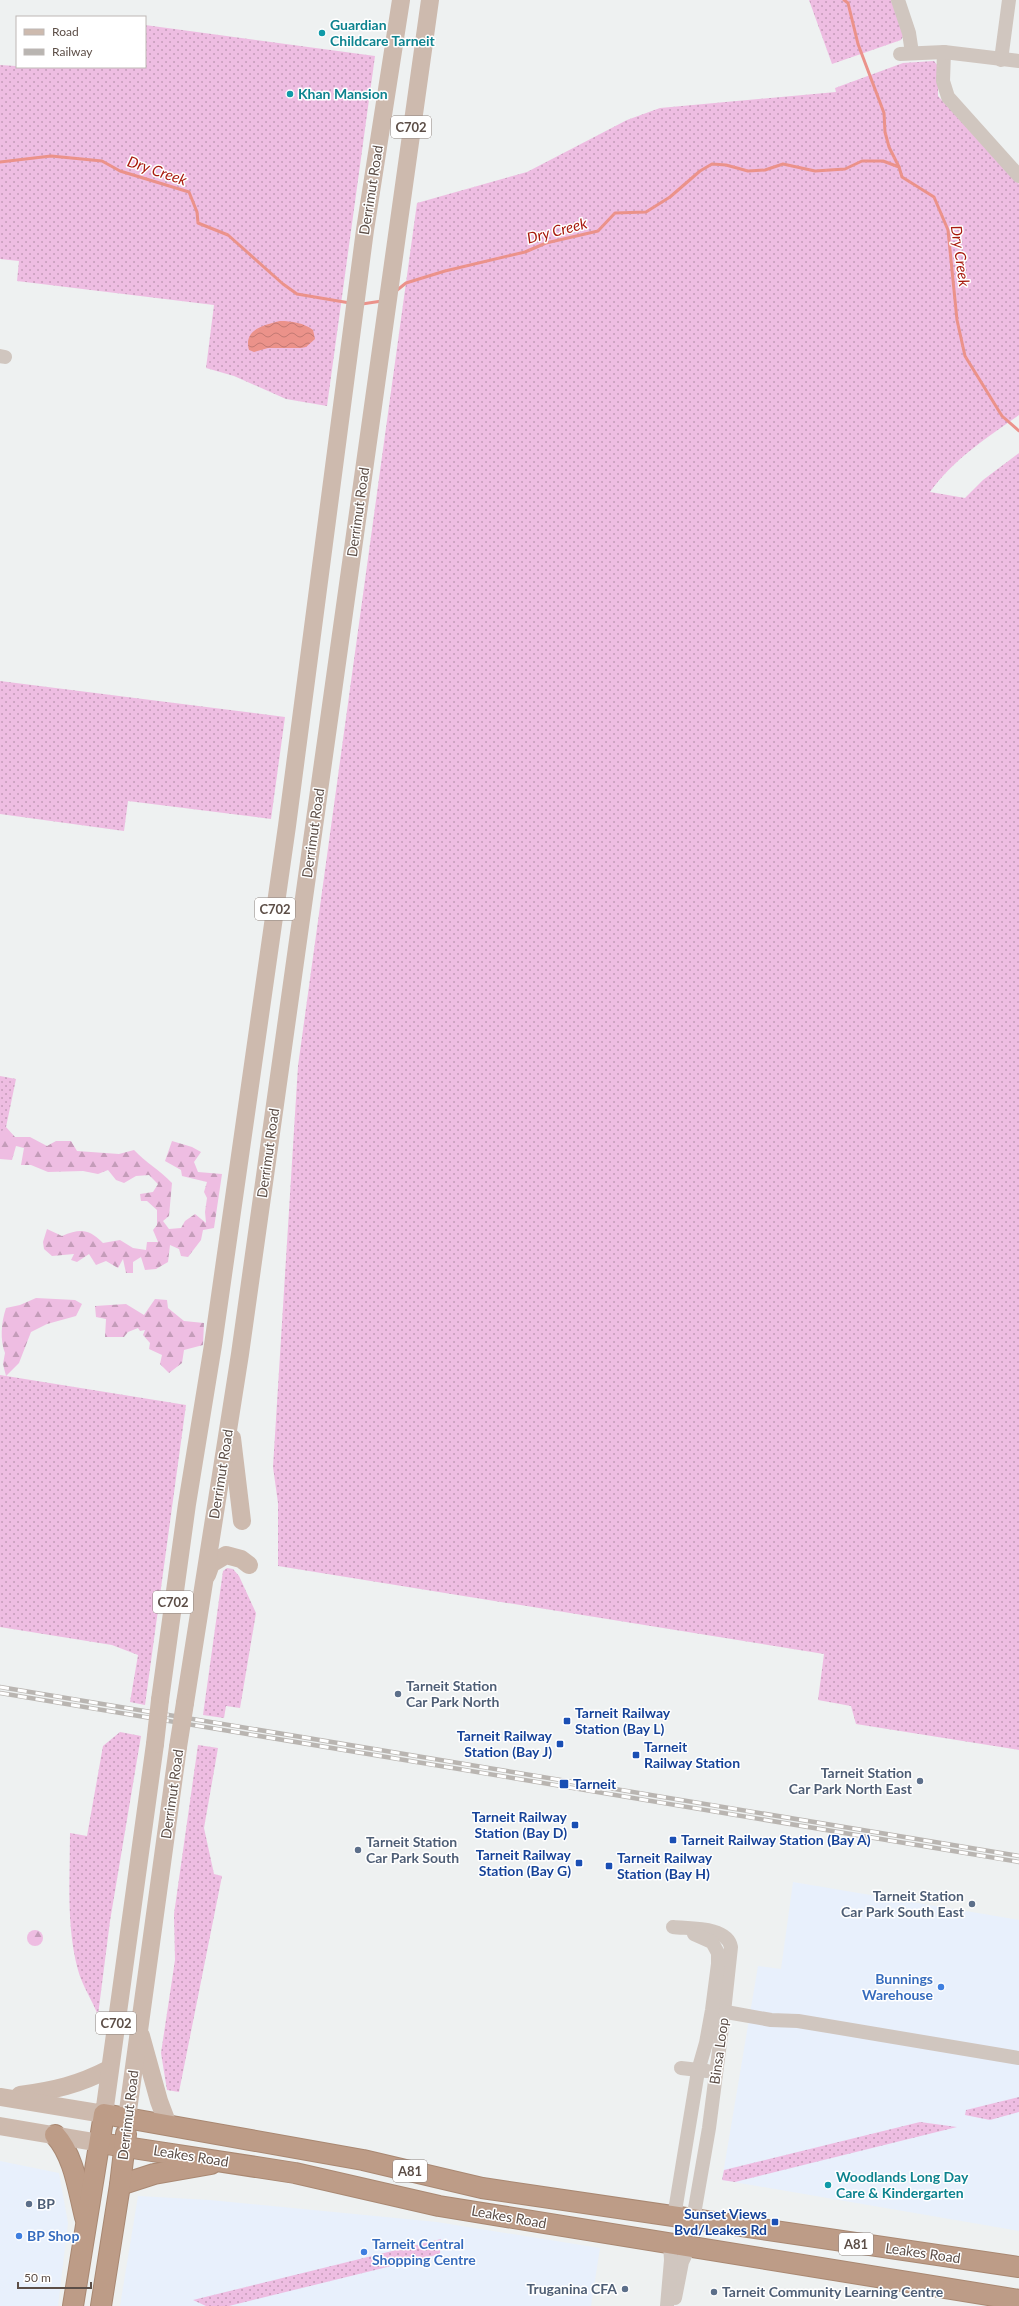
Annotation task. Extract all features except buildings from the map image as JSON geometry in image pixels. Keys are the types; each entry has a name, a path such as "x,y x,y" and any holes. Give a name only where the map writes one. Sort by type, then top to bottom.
{"highway":[{"name":"Leakes Road","path":"104,2114 363,2160 482,2188 1019,2267"},
{"name":"Derrimut Road","path":"74,2306 104,2114"},
{"name":"Derrimut Road","path":"101,2306 120,2185 127,2118"},
{"path":"55,2135 64,2146 75,2174 87,2225"},
{"name":"Leakes Road","path":"100,2143 227,2161 358,2186 439,2206 1019,2300"},
{"path":"120,2185 154,2174 227,2161"},
{"path":"670,2244 674,2217"},
{"path":"689,2247 693,2220"}],"main road":[{"name":"Derrimut Road","path":"104,2114 187,1504 213,1345 284,842 355,313 362,249 401,0"},
{"name":"Derrimut Road","path":"127,2118 178,1747 229,1421 385,317 392,255 430,0"},
{"path":"229,1421 242,1521"},
{"path":"187,1504 214,1512"},
{"path":"205,1581 211,1564 221,1556 226,1555 241,1559 249,1565"},
{"path":"139,2030 159,2100 168,2125"},
{"path":"0,2097 59,2089 84,2082 109,2069"},
{"name":"Leakes Road","path":"0,2097 104,2114"},
{"name":"Leakes Road","path":"0,2126 100,2143"}],"street":[{"path":"898,0 910,33 906,53 944,52 1019,62"},
{"path":"1001,60 1009,0"},
{"path":"944,52 943,81 948,97 1019,176"},
{"name":"Binsa Loop","path":"673,1927 717,1932 729,1940 730,1957 718,2011 716,2071 693,2220"},
{"path":"674,2217 698,2071 706,2043 718,2011 771,2020 798,2021 1019,2058"},
{"path":"681,2068 698,2071 716,2071"},
{"path":"668,2306 672,2260 670,2244"},
{"path":"672,2306 682,2262 689,2247"}],"shaded area":[{"path":"793,1882 1019,1920 1019,2231 722,2180 758,1966 781,1969"},
{"path":"0,2161 59,2173 68,2223 58,2306 0,2306"},
{"name":"Tarneit Central Shopping Centre","path":"138,2196 210,2200 437,2222 600,2248 591,2306 120,2306"}],"green space":[{"path":"809,0 891,0 904,35 901,40 832,64"},
{"path":"146,25 375,56 327,406 286,399 234,376 206,368 214,305 17,281 19,261 0,259 0,65 16,66 16,68 146,68"},
{"path":"934,61 938,66 938,96 1019,184 1019,415 960,459 939,480 930,492 965,498 983,480 1019,453 1019,1750 856,1724 851,1706 818,1700 824,1654 278,1566 278,1503 273,1467 298,1066 417,203 527,172 627,120 660,108 836,92 835,88 903,63"},
{"path":"0,681 285,717 271,819 128,801 124,831 0,814"},
{"path":"0,1076 16,1079 0,1156"},
{"path":"6,1127 15,1137 30,1137 47,1146 56,1141 71,1141 77,1151 119,1154 134,1150 172,1183 169,1216 163,1221 169,1229 181,1228 185,1221 195,1214 206,1223 205,1212 207,1198 204,1192 207,1182 182,1176 181,1170 165,1161 172,1141 192,1147 201,1152 194,1162 198,1172 222,1174 214,1228 203,1230 201,1240 188,1257 181,1256 179,1249 170,1245 168,1262 156,1269 145,1270 141,1257 133,1262 133,1273 126,1273 123,1259 118,1268 106,1261 96,1265 89,1254 77,1262 71,1260 74,1254 52,1256 44,1249 43,1242 47,1229 62,1236 74,1232 84,1231 98,1238 103,1243 120,1240 133,1248 146,1250 147,1242 158,1242 153,1230 157,1225 157,1210 147,1201 141,1201 140,1194 153,1192 158,1184 149,1175 136,1176 124,1183 116,1180 108,1170 98,1174 83,1171 48,1172 31,1165 21,1165 24,1148 16,1146 12,1160 0,1159 0,1133"},
{"path":"36,1298 75,1300 82,1304 76,1316 47,1324 31,1332 19,1363 6,1376 3,1364 5,1353 2,1343 2,1331 6,1308 20,1305"},
{"path":"155,1299 167,1300 168,1308 184,1321 204,1323 203,1345 184,1350 182,1363 169,1373 160,1364 162,1355 149,1349 150,1343 143,1335 145,1330 140,1331 138,1328 128,1332 124,1337 105,1337 106,1319 96,1317 95,1306 126,1304 144,1315"},
{"path":"0,1375 186,1405 145,1705 130,1702 138,1655 112,1645 0,1627"},
{"path":"227,1568 233,1569 239,1576 256,1613 240,1708 226,1706 224,1718 203,1715 223,1571"},
{"path":"120,1732 141,1736 110,1921 98,2015 80,1976 74,1953 70,1919 70,1833 87,1836 103,1746"},
{"path":"198,1745 218,1748 204,1828 214,1874 222,1876 179,2092 167,2090 161,2053 175,1960 174,1914"},
{"path":"35,1930 41,1932 43,1938 41,1944 35,1946 29,1944 27,1938 29,1932"},
{"path":"1019,2097 1019,2112 990,2120 965,2115 966,2110"},
{"path":"920,2122 957,2127 735,2182 722,2180 724,2170"},
{"path":"441,2239 440,2254 229,2306 206,2306 193,2300"}],"water":[{"path":"280,321 293,322 306,326 313,330 315,339 306,347 301,348 268,348 254,352 249,350 249,337 252,333 262,326"}],"waterway":[{"path":"844,0 848,3 858,44 884,113 885,132 889,147 899,167"},
{"name":"Dry Creek","path":"0,162 51,156 102,161 120,171 189,192 197,212 198,223 228,235 283,284 297,294 350,303"},
{"name":"Dry Creek","path":"396,291 406,283 445,271 525,252 546,243 598,231 615,213 646,212 670,197 700,171 712,164 726,165 748,171 765,170 783,164 815,171 845,169 862,161 883,161 899,167 902,177 934,197 948,230 957,320 965,356 1002,416 1019,431"},
{"name":"Dry Creek","path":"362,304 382,301"}],"railway":[{"path":"0,1687 1019,1856"},
{"path":"0,1693 1019,1862"}],"place":[{"name":"Guardian Childcare Tarneit","path":"322,33"},
{"name":"Khan Mansion","path":"290,94"},
{"name":"Tarneit Station Car Park North","path":"398,1694"},
{"name":"Tarneit Railway Station (Bay L)","path":"567,1721"},
{"name":"Tarneit Railway Station (Bay J)","path":"560,1744"},
{"name":"Tarneit Railway Station","path":"636,1755"},
{"name":"Tarneit Station Car Park North East","path":"920,1781"},
{"name":"Tarneit","path":"564,1784"},
{"name":"Tarneit Railway Station (Bay D)","path":"575,1825"},
{"name":"Tarneit Railway Station (Bay A)","path":"673,1840"},
{"name":"Tarneit Station Car Park South","path":"358,1850"},
{"name":"Tarneit Railway Station (Bay G)","path":"579,1863"},
{"name":"Tarneit Railway Station (Bay H)","path":"609,1866"},
{"name":"Tarneit Station Car Park South East","path":"972,1904"},
{"name":"Bunnings Warehouse","path":"941,1987"},
{"name":"Woodlands Long Day Care & Kindergarten","path":"828,2185"},
{"name":"BP","path":"29,2204"},
{"name":"Sunset Views Bvd/Leakes Rd","path":"775,2222"},
{"name":"BP Shop","path":"19,2236"},
{"name":"Tarneit Central Shopping Centre","path":"364,2252"},
{"name":"Truganina CFA","path":"625,2289"},
{"name":"Tarneit Community Learning Centre","path":"714,2292"}]}
